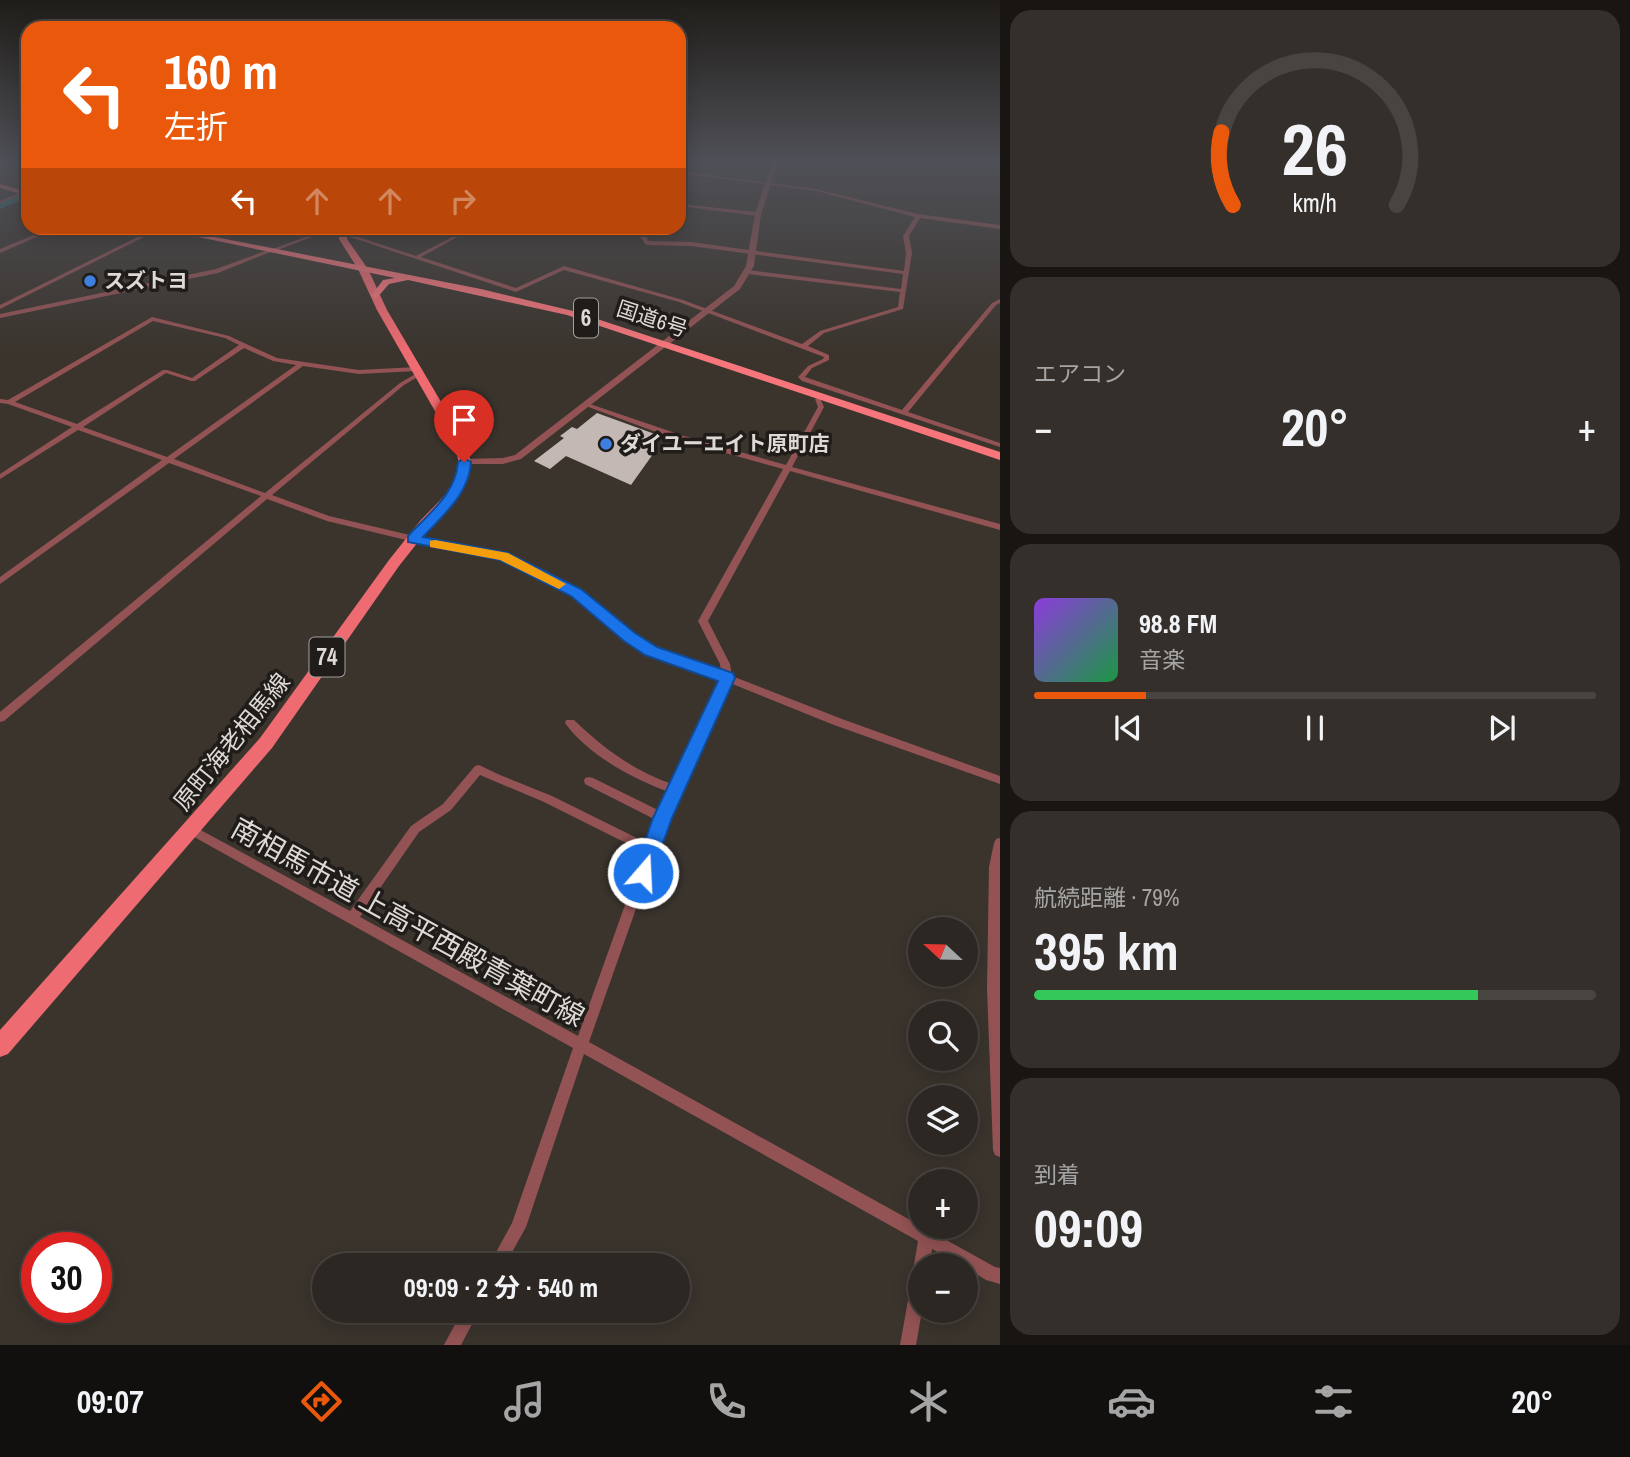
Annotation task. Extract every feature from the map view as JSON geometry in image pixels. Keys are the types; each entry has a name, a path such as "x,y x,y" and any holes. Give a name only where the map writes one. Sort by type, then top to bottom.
{"highway":[{"name":"国道6号","path":"193,235 424,280 570,313 1000,456"},
{"path":"316,260 334,260 352,254"},
{"path":"376,296 382,285 390,281 424,280"}],"main road":[{"path":"341,235 363,269 452,429 461,446 464,462"},
{"name":"原町海老相馬線","path":"0,1046 191,830 280,724 365,602 413,539 456,492 463,477 464,462"}],"street":[{"path":"464,462 503,461 518,457 737,287 748,272 756,226"},
{"path":"803,347 822,332 899,309 909,253 906,236 912,226"},
{"path":"0,251 38,235"},
{"path":"0,307 145,235"},
{"path":"0,316 218,271 319,235"},
{"path":"354,235 516,290 564,268 707,310 828,357 810,367 801,377 825,389 1000,445"},
{"path":"418,257 459,235"},
{"path":"641,235 647,243 691,244 906,273"},
{"path":"748,272 904,291"},
{"path":"481,292 491,282"},
{"path":"903,413 994,304 1000,301"},
{"path":"5,401 152,319 227,337 275,360 359,372 418,372"},
{"path":"0,477 165,372 192,380 244,345"},
{"path":"0,580 301,364"},
{"path":"0,718 418,372"},
{"path":"818,400 821,407 703,621 725,664 727,678 662,818 580,1045 908,1227"},
{"path":"5,401 327,519 503,556 576,593 629,637 651,651 1000,780"},
{"path":"585,404 678,437 1000,527"},
{"path":"570,723 600,753 641,777 675,790"},
{"path":"352,919 415,829 447,807 479,769 496,780 548,798 604,830 651,850"},
{"path":"589,781 662,818"},
{"name":"南相馬市道 上高平西殿青葉町線","path":"191,830 580,1045 518,1227 503,1253"},
{"path":"1000,843 995,867 993,988 1000,1150"},
{"path":"930,1239 997,1277"},
{"path":"452,1345 464,1323"},
{"path":"908,1345 912,1323"}],"building":[{"name":"ダイユーエイト原町店","path":"597,413 663,437 646,452 653,454 631,485 566,456 550,469 534,461 564,438 560,436 572,427 577,429"}],"slow traffic":[{"path":"435,544 503,556 559,584"}],"place":[{"name":"スズトヨ","path":"90,281"},
{"name":"ダイユーエイト原町店","path":"606,444"}],"route":[{"path":"464,462 463,477 450,502 425,524 413,539 503,556 576,593 629,637 651,651 727,678 662,818 643,873"}]}
